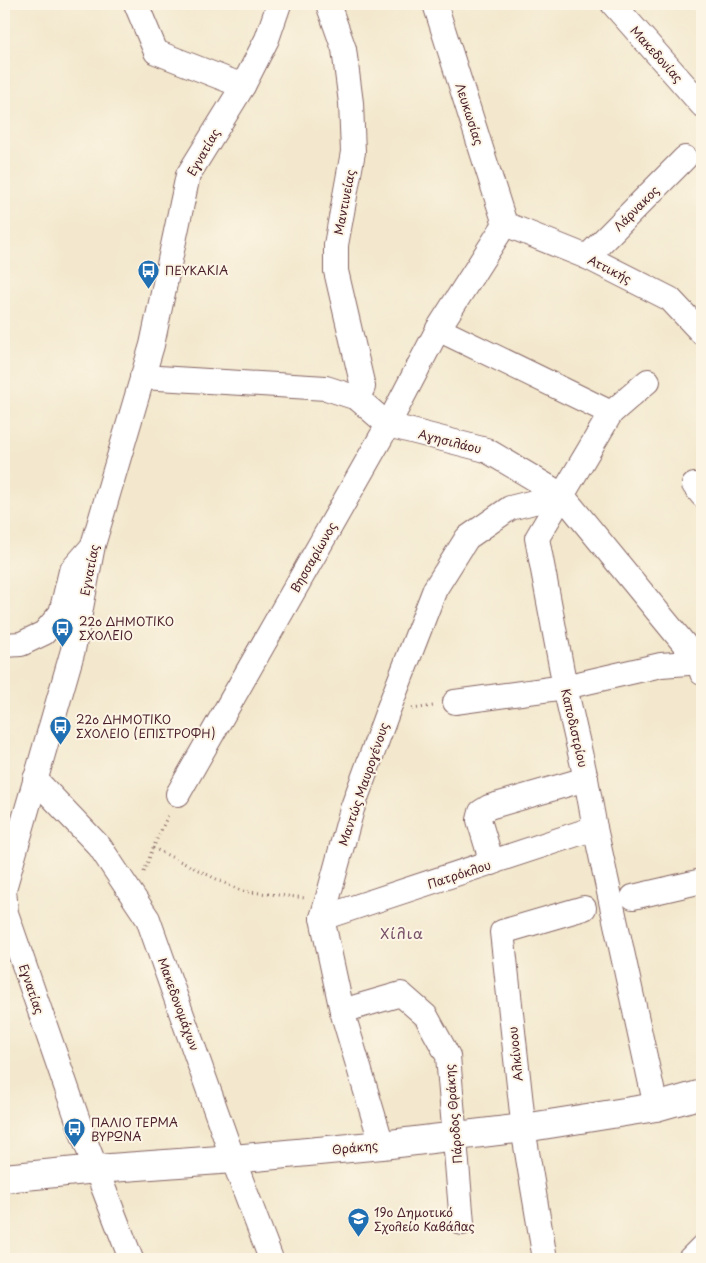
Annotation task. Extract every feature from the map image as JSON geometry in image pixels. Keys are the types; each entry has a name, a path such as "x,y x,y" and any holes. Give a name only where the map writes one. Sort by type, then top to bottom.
{"street":[{"path":"136,4 156,52 243,86"},
{"name":"Εγνατίας","path":"130,1259 84,1138 6,913 4,889 73,650 93,545 152,346 188,175 243,86 267,39 279,4"},
{"name":"Μαντινείας","path":"328,4 344,49 351,103 353,152 336,245 336,272 363,387 357,398"},
{"name":"Λευκωσίας","path":"435,4 505,224"},
{"name":"Μακεδονίας","path":"622,7 702,104"},
{"name":"Λάρνακος","path":"587,257 685,158"},
{"name":"Αττικής","path":"505,224 587,257 670,300 702,333"},
{"name":"Βησσαρίωνος","path":"178,794 388,425 438,329 505,224"},
{"path":"438,329 611,413"},
{"name":"Αγησιλάου","path":"142,377 326,388 357,398 388,425 486,450 562,495 701,666"},
{"name":"Καποδιστρίου","path":"648,381 611,413 537,538 565,687 656,1108"},
{"name":"Μαντώς Μαυρογένους","path":"382,1145 342,1011 324,910 352,809 435,589 467,538 510,508 562,495"},
{"path":"4,644 21,644 44,633 61,613 71,571 93,545"},
{"path":"455,702 565,687 661,665 701,666"},
{"path":"492,863 479,820 481,812 489,807 586,779"},
{"name":"Μακεδονομάχων","path":"35,780 100,847 148,919 233,1159 271,1259"},
{"name":"Πατρόκλου","path":"324,910 492,863 595,828"},
{"path":"633,896 702,881"},
{"name":"Αλκίνοου","path":"545,1259 520,1106 502,932 584,908"},
{"name":"Πάροδος Θράκης","path":"342,1011 401,994 426,1016 448,1056 462,1223"},
{"name":"Θράκης","path":"4,1178 382,1145 524,1128 656,1108 702,1094"},
{"path":"690,1259 702,1247"}],"path":[{"path":"387,713 455,702"},
{"path":"135,899 153,848 178,794"},
{"path":"153,848 241,891 324,910"}],"place":[{"name":"ΠΕΥΚΑΚΙΑ","path":"149,289"},
{"name":"22ο ΔΗΜΟΤΙΚΟ ΣΧΟΛΕΙΟ","path":"63,647"},
{"name":"22ο ΔΗΜΟΤΙΚΟ ΣΧΟΛΕΙΟ (ΕΠΙΣΤΡΟΦΗ)","path":"60,745"},
{"name":"ΠΑΛΙΟ ΤΕΡΜΑ ΒΥΡΩΝΑ","path":"75,1148"},
{"name":"19ο Δημοτικό Σχολείο Καβάλας","path":"358,1238"}],"district":[{"name":"Χίλια","path":"402,932"}]}
